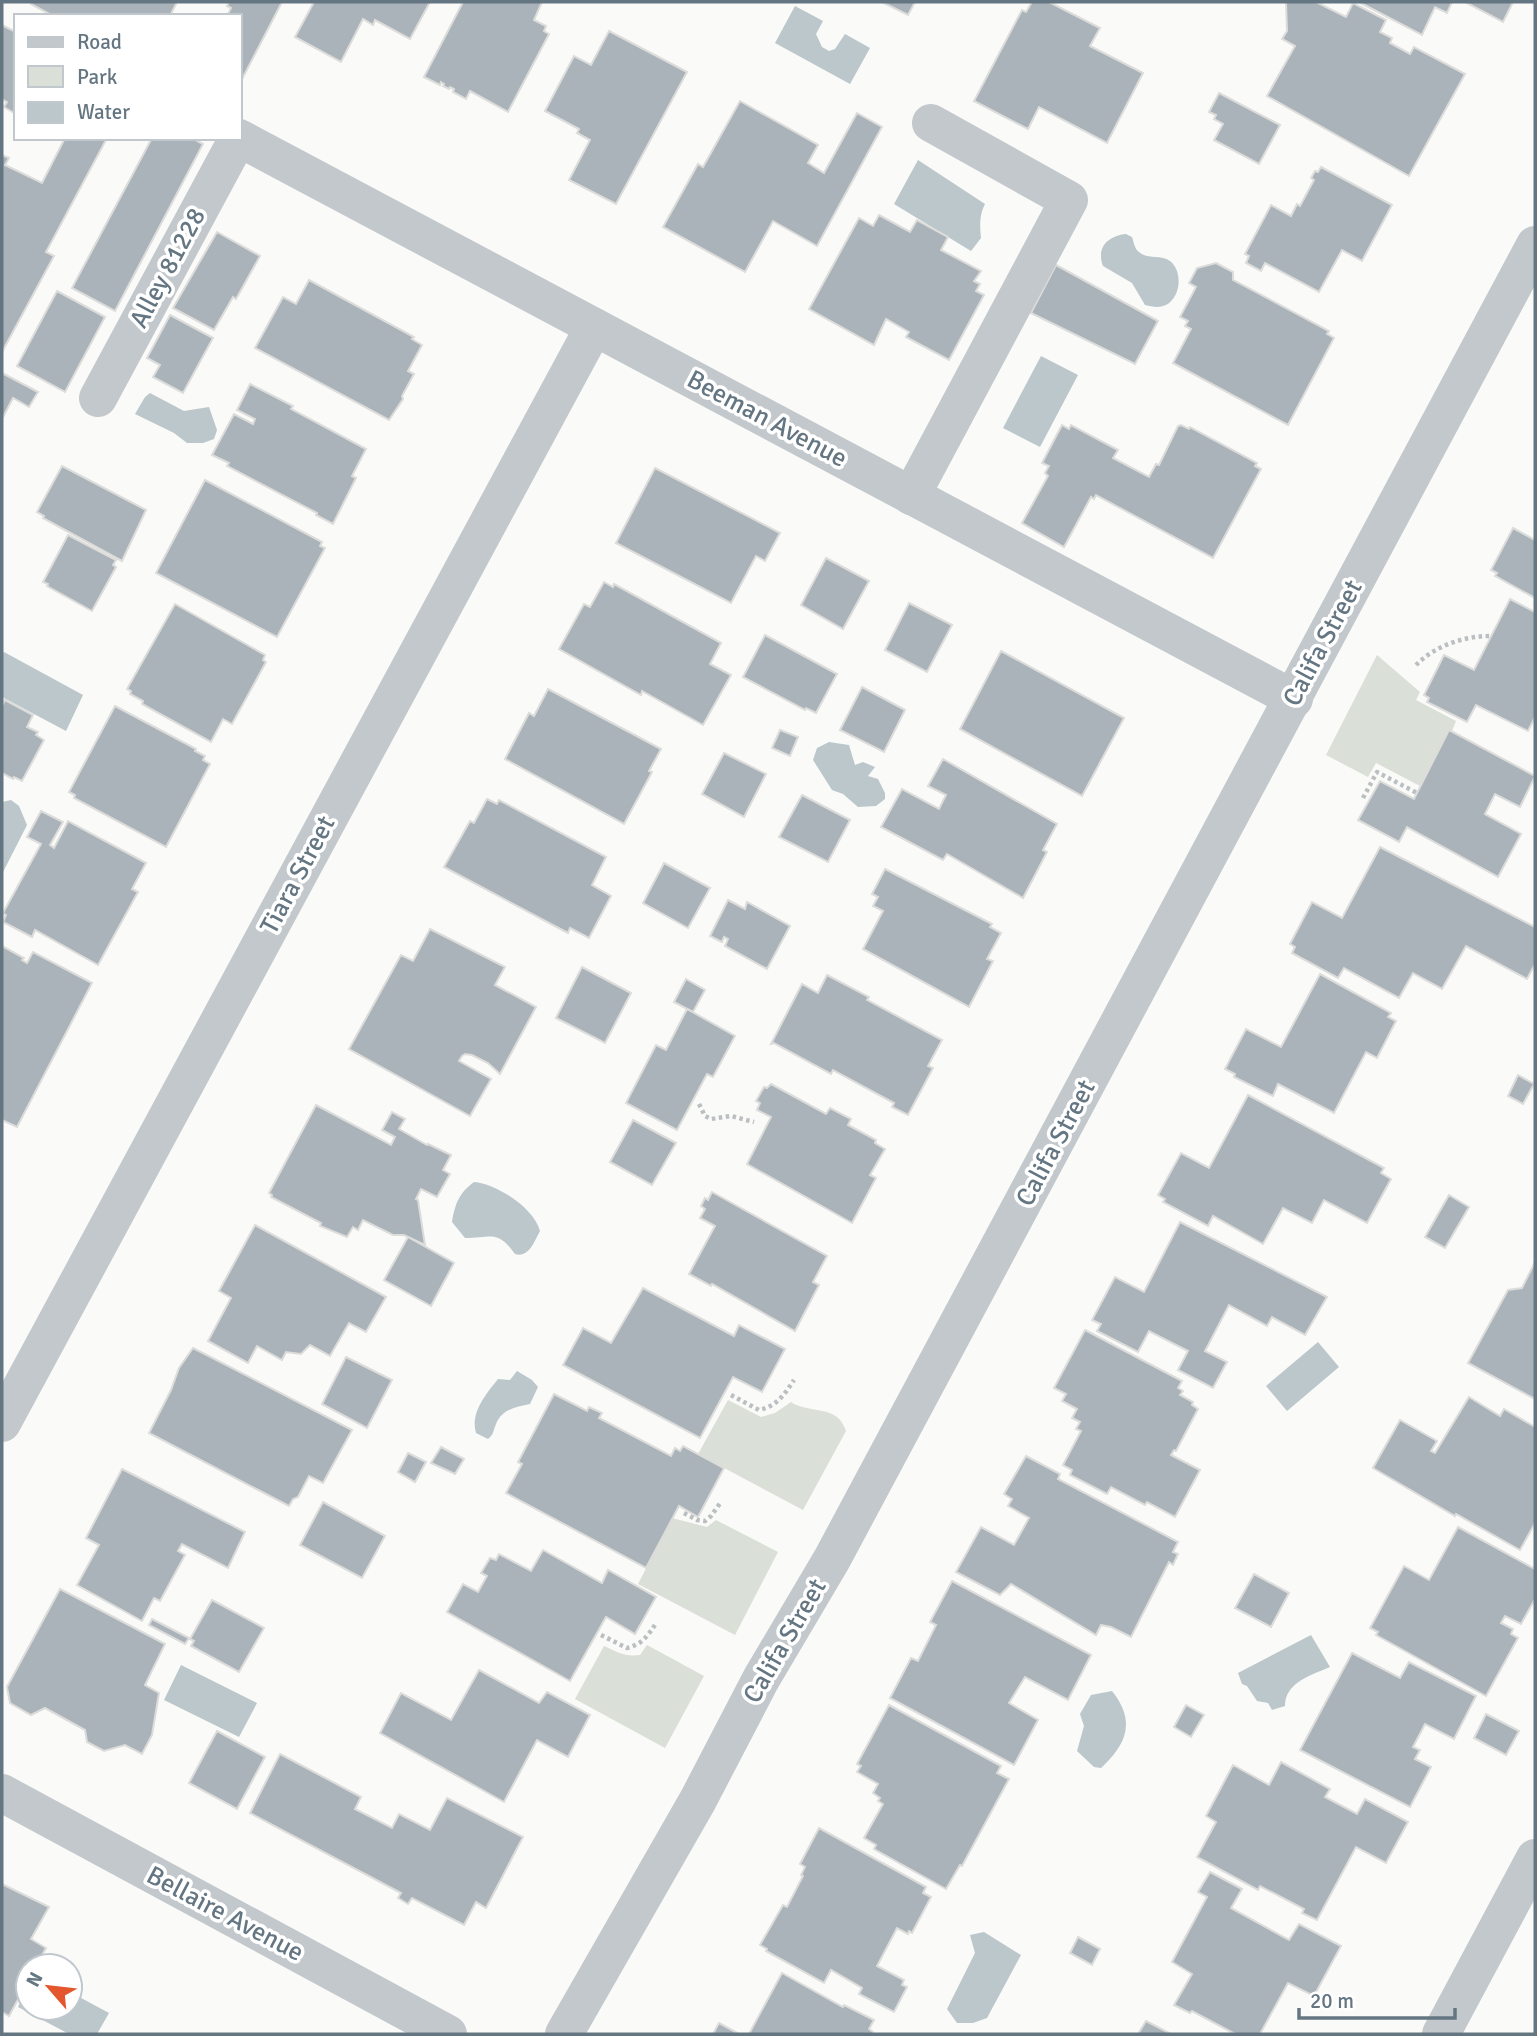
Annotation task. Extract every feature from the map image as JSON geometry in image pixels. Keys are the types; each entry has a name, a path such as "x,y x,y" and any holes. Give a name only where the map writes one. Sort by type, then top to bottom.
{"street":[{"path":"911,496 1069,200 931,123"},
{"name":"Alley 81228","path":"98,398 238,140"},
{"name":"Beeman Avenue","path":"242,140 1294,699"},
{"name":"Califa Street","path":"564,2034 691,1811 761,1679 832,1559 1535,245"},
{"name":"Tiara Street","path":"2,1423 594,327"},
{"name":"Bellaire Avenue","path":"2,1793 448,2034"},
{"path":"1441,2034 1535,1858"}],"path":[{"path":"1416,665 1428,653 1446,645 1475,636 1491,636"},
{"path":"1363,798 1377,772 1417,793"},
{"path":"699,1104 705,1115 711,1119 731,1116 754,1122"},
{"path":"731,1395 759,1410 770,1408 782,1398 794,1380"},
{"path":"684,1513 705,1521 721,1502"},
{"path":"601,1634 627,1648 639,1645 645,1640 657,1622"}],"green space":[{"path":"1377,655 1420,692 1416,700 1456,721 1420,786 1376,763 1368,777 1326,755"},
{"path":"728,1400 761,1417 775,1413 791,1402 830,1413 842,1422 846,1431 803,1510 698,1454"},
{"path":"672,1518 707,1527 716,1520 778,1552 735,1635 638,1584"},
{"path":"647,1645 704,1676 665,1748 575,1699 604,1646 621,1653 640,1655"}],"water":[{"path":"795,6 823,21 816,34 822,47 829,51 835,49 845,34 870,48 850,84 775,43"},
{"path":"918,160 985,204 981,216 981,238 971,251 894,204"},
{"path":"1126,234 1132,237 1139,252 1146,256 1166,259 1174,265 1178,277 1177,290 1166,305 1145,305 1132,283 1103,266 1102,248 1114,237"},
{"path":"1041,356 1078,375 1040,447 1003,428"},
{"path":"150,393 184,411 209,407 217,430 214,439 203,443 187,443 174,433 135,414"},
{"path":"4,652 83,695 66,731 2,697"},
{"path":"829,742 849,745 855,765 863,762 875,767 868,776 878,779 885,799 876,806 858,807 843,794 832,790 813,760 817,748"},
{"path":"11,800 19,806 27,825 2,874 2,802"},
{"path":"474,1182 503,1192 523,1206 536,1222 540,1231 524,1254 515,1254 498,1238 465,1238 452,1222 458,1199"},
{"path":"1318,1342 1339,1367 1287,1411 1266,1386"},
{"path":"517,1371 538,1387 530,1404 502,1415 488,1439 476,1433 475,1418 484,1397 498,1379 510,1380"},
{"path":"1311,1635 1330,1667 1294,1685 1286,1698 1285,1706 1272,1710 1268,1703 1257,1701 1247,1686 1242,1684 1238,1673"},
{"path":"181,1665 257,1703 239,1737 164,1700"},
{"path":"1112,1691 1124,1712 1125,1732 1110,1759 1101,1768 1094,1767 1077,1751 1084,1726 1080,1714 1091,1695"},
{"path":"984,1932 1021,1955 987,2018 973,2023 957,2023 947,2009 975,1953 970,1935"},
{"path":"84,2000 109,2013 97,2034 69,2034 46,2022 84,2022"}],"building":[{"path":"177,2 171,14 49,14 31,4"},
{"path":"229,2 282,2 242,79 242,14 228,14 231,8 227,6"},
{"path":"314,2 430,2 410,39 375,20 373,25 363,19 341,62 295,37"},
{"path":"463,2 542,2 534,20 546,26 544,31 549,34 508,112 470,91 466,99 453,92 454,89 443,86 441,82 440,85 424,77"},
{"path":"882,2 915,2 908,15"},
{"path":"1032,2 1049,2 1100,28 1090,46 1143,73 1107,143 1039,107 1028,129 974,101 1022,10 1026,12"},
{"path":"1286,2 1316,2 1346,17 1353,3 1386,20 1380,32 1392,38 1390,43 1410,54 1414,47 1465,74 1409,176 1267,96 1295,46 1282,39 1287,31"},
{"path":"1359,2 1452,2 1447,13 1435,7 1422,35"},
{"path":"1465,2 1513,2 1503,22"},
{"path":"2,25 14,31 14,113 4,107 7,102 2,99"},
{"path":"609,31 687,72 616,204 569,180 590,140 577,133 579,129 545,111 574,56 591,65"},
{"path":"1219,93 1280,125 1259,164 1214,140 1223,124 1214,119 1216,115 1209,112"},
{"path":"740,101 818,145 808,163 824,173 857,113 882,127 817,246 773,221 745,272 663,227 698,164 703,167"},
{"path":"64,140 106,140 46,252 54,256 2,352 2,155 9,158 5,165 42,183"},
{"path":"151,140 196,140 203,144 115,311 72,288"},
{"path":"1321,167 1392,205 1362,261 1342,250 1319,292 1265,263 1261,271 1246,263 1249,256 1245,254 1271,205 1291,216 1297,204 1300,206 1314,180 1311,178 1315,171 1318,172"},
{"path":"879,215 910,232 917,220 948,237 941,250 981,271 974,281 980,284 976,291 984,295 949,360 906,337 909,332 886,319 874,345 809,309 859,218 873,226"},
{"path":"217,232 260,256 236,299 233,297 214,330 173,308"},
{"path":"1216,263 1233,272 1233,280 1329,331 1327,334 1334,338 1288,425 1173,363 1191,329 1185,326 1188,321 1180,317 1196,287 1189,283 1197,268"},
{"path":"1056,265 1158,321 1135,364 1031,313"},
{"path":"309,280 414,337 412,339 422,345 408,371 414,374 402,396 403,399 389,420 255,348 283,297 296,304"},
{"path":"57,291 105,317 65,392 17,366"},
{"path":"170,315 213,338 183,393 153,377 160,365 147,358"},
{"path":"2,373 38,392 29,407 13,398 2,419"},
{"path":"250,384 366,449 352,476 356,478 333,524 227,466 229,463 212,455 234,414 253,424 255,419 237,410"},
{"path":"1062,425 1069,429 1071,425 1118,450 1113,458 1149,477 1156,464 1159,465 1178,426 1181,425 1189,429 1190,427 1257,463 1255,466 1261,469 1213,558 1096,495 1094,499 1091,497 1064,547 1022,523 1048,476 1045,473 1049,466 1042,463"},
{"path":"62,466 146,510 122,561 43,518 44,516 37,512"},
{"path":"655,468 780,533 765,561 756,556 731,603 616,543"},
{"path":"205,480 322,542 320,546 325,548 277,637 156,573"},
{"path":"1513,528 1535,540 1535,598 1495,576 1497,573 1491,570"},
{"path":"68,535 116,560 113,565 116,567 92,611 43,582"},
{"path":"826,558 869,581 843,629 801,605"},
{"path":"604,582 613,587 614,584 721,643 710,664 731,675 703,725 642,691 641,695 559,649 584,604 590,607"},
{"path":"1510,599 1535,612 1535,717 1528,731 1476,705 1467,722 1427,702 1429,698 1424,695 1444,655 1474,670"},
{"path":"909,603 952,625 927,672 885,650"},
{"path":"175,604 265,655 263,660 266,662 232,724 223,719 211,742 142,704 143,701 130,694 131,691 127,689"},
{"path":"765,635 837,674 816,713 806,708 805,710 743,677"},
{"path":"1001,651 1124,718 1082,796 960,729"},
{"path":"862,687 905,710 884,752 840,730"},
{"path":"548,689 661,749 649,771 652,772 624,824 505,759 529,713 534,716"},
{"path":"5,700 33,715 27,727 38,732 36,735 44,740 22,781 2,773 2,706"},
{"path":"115,706 196,749 195,751 205,756 203,760 210,764 166,847 74,798 75,795 69,792"},
{"path":"780,730 798,737 790,756 772,748"},
{"path":"1449,730 1535,776 1520,807 1495,794 1485,814 1521,834 1498,877 1407,827 1399,842 1358,820 1380,781 1414,799"},
{"path":"724,753 766,774 744,817 702,794"},
{"path":"943,759 1057,824 1043,850 1047,852 1023,898 947,854 943,860 881,827 902,789 939,809 946,795 928,786"},
{"path":"802,795 850,820 828,862 779,837"},
{"path":"487,799 497,804 499,800 606,857 592,885 611,896 589,938 570,928 568,933 444,867 470,821 474,823"},
{"path":"41,811 63,822 50,845 54,848 68,821 146,863 132,889 138,892 98,965 35,930 32,937 3,922 6,915 3,913 41,844 27,837"},
{"path":"1380,847 1535,927 1535,964 1527,979 1466,946 1442,989 1413,973 1399,998 1344,968 1338,978 1292,953 1295,947 1290,944 1312,902 1342,918"},
{"path":"664,863 710,888 688,928 643,903"},
{"path":"885,869 992,924 990,927 1001,933 987,959 993,961 969,1007 863,949 883,911 873,906 878,897 872,894"},
{"path":"728,900 745,909 747,902 790,926 767,969 725,946 728,939 724,937 722,942 710,936"},
{"path":"430,929 505,967 495,985 536,1007 500,1074 488,1063 472,1055 462,1056 459,1061 491,1079 470,1116 349,1049 401,955 413,961"},
{"path":"2,946 24,958 22,960 27,963 33,952 92,983 17,1127 2,1120"},
{"path":"582,967 631,993 605,1043 556,1018"},
{"path":"1320,974 1391,1013 1388,1017 1396,1021 1377,1058 1366,1052 1334,1113 1278,1084 1273,1096 1234,1077 1235,1074 1225,1069 1246,1029 1281,1047"},
{"path":"827,975 942,1040 928,1066 933,1068 908,1115 892,1107 894,1103 833,1070 831,1074 774,1043 771,1044 802,984 818,993"},
{"path":"686,979 705,990 693,1012 674,1002"},
{"path":"687,1009 735,1036 713,1077 707,1074 677,1130 626,1103 656,1045 666,1050"},
{"path":"1518,1075 1534,1084 1523,1104 1508,1096"},
{"path":"771,1084 826,1114 830,1108 851,1119 848,1125 876,1140 875,1143 885,1149 870,1175 876,1178 852,1223 747,1164 771,1117 757,1110 760,1103 756,1101 764,1087 767,1088"},
{"path":"1248,1095 1384,1168 1381,1173 1391,1179 1367,1223 1324,1200 1312,1223 1283,1208 1263,1244 1213,1216 1208,1226 1163,1202 1165,1199 1158,1195 1181,1153 1209,1168"},
{"path":"316,1105 391,1145 395,1137 382,1130 392,1112 405,1119 399,1129 451,1155 443,1170 450,1174 437,1197 421,1189 416,1199 425,1245 404,1235 393,1235 363,1220 358,1230 353,1227 347,1237 320,1226 321,1223 271,1197 269,1193"},
{"path":"633,1120 676,1143 652,1185 610,1162"},
{"path":"712,1192 827,1256 813,1282 819,1285 795,1331 689,1274 715,1226 700,1218 705,1209 701,1206"},
{"path":"1449,1195 1469,1207 1445,1248 1425,1237"},
{"path":"1180,1222 1327,1297 1305,1335 1272,1317 1267,1326 1229,1305 1205,1351 1227,1362 1213,1388 1178,1370 1188,1351 1149,1331 1138,1352 1097,1331 1101,1324 1092,1320 1115,1277 1144,1292"},
{"path":"255,1225 386,1297 366,1332 349,1323 330,1356 310,1345 301,1354 286,1352 282,1360 257,1346 248,1363 208,1341 231,1298 219,1291"},
{"path":"408,1237 454,1263 431,1306 384,1280"},
{"path":"1535,1262 1535,1399 1468,1363 1508,1290 1522,1288"},
{"path":"643,1288 734,1336 739,1325 785,1349 762,1392 733,1377 700,1438 563,1365 583,1328 611,1343"},
{"path":"1085,1330 1182,1381 1178,1388 1183,1391 1180,1395 1193,1402 1192,1405 1198,1409 1176,1451 1171,1455 1200,1470 1175,1517 1111,1487 1107,1494 1070,1475 1072,1470 1063,1465 1081,1431 1076,1429 1080,1422 1072,1418 1077,1409 1062,1401 1066,1394 1054,1388"},
{"path":"193,1348 352,1430 323,1483 309,1476 298,1497 293,1499 289,1506 149,1433 179,1368"},
{"path":"346,1357 392,1380 367,1428 322,1404"},
{"path":"554,1394 587,1411 589,1407 602,1413 599,1418 671,1456 675,1448 680,1451 683,1446 724,1468 698,1517 679,1506 646,1568 506,1493 522,1464 518,1462"},
{"path":"1469,1397 1500,1416 1504,1409 1535,1427 1535,1523 1520,1550 1373,1468 1400,1420 1437,1441 1431,1451 1435,1453"},
{"path":"441,1447 464,1459 455,1474 431,1463"},
{"path":"408,1453 426,1462 415,1482 398,1472"},
{"path":"1026,1456 1060,1474 1058,1479 1178,1542 1173,1552 1178,1554 1173,1565 1169,1562 1131,1637 1101,1625 1096,1635 1011,1584 1000,1595 956,1572 981,1527 1014,1545 1029,1518 1008,1506 1012,1499 1004,1494"},
{"path":"122,1469 245,1532 228,1568 182,1544 178,1551 185,1555 160,1601 154,1598 142,1621 77,1585 99,1545 86,1538"},
{"path":"323,1502 385,1536 362,1578 300,1545"},
{"path":"1458,1527 1535,1569 1535,1599 1521,1624 1505,1616 1501,1623 1513,1629 1511,1634 1518,1638 1486,1696 1376,1635 1378,1632 1370,1628 1404,1566 1429,1580"},
{"path":"543,1550 602,1583 608,1570 656,1597 635,1634 606,1617 570,1681 447,1612 463,1584 478,1592 487,1576 481,1573 490,1558 496,1560 499,1554 531,1571"},
{"path":"1254,1574 1289,1593 1271,1627 1235,1608"},
{"path":"952,1581 1091,1655 1068,1700 1025,1677 1009,1703 1038,1720 1014,1765 890,1698 911,1658 918,1661 936,1625 930,1622"},
{"path":"60,1589 165,1644 145,1685 159,1693 152,1735 142,1754 125,1745 104,1751 87,1742 85,1730 45,1708 31,1715 10,1703 7,1687"},
{"path":"212,1600 264,1628 239,1672 191,1646 194,1641 190,1639"},
{"path":"152,1619 189,1638 185,1644 149,1625"},
{"path":"1352,1653 1400,1678 1409,1662 1476,1696 1454,1739 1425,1724 1413,1747 1420,1750 1415,1759 1431,1767 1410,1807 1300,1750"},
{"path":"479,1670 539,1703 547,1692 590,1715 568,1757 537,1740 504,1802 380,1733 401,1693 451,1720"},
{"path":"889,1705 1001,1766 997,1773 1009,1779 962,1866 960,1865 946,1889 874,1849 876,1845 864,1838 883,1804 873,1793 878,1784 857,1772 861,1766 857,1764"},
{"path":"1186,1705 1204,1715 1191,1737 1174,1727"},
{"path":"1486,1714 1519,1731 1506,1755 1474,1738"},
{"path":"217,1731 265,1757 237,1809 189,1783"},
{"path":"280,1754 361,1797 355,1809 392,1828 399,1814 430,1830 447,1798 523,1837 486,1908 476,1902 464,1925 412,1898 408,1904 398,1898 401,1893 250,1813"},
{"path":"1281,1762 1330,1789 1325,1797 1357,1814 1365,1799 1408,1822 1386,1863 1356,1847 1317,1920 1302,1913 1304,1909 1260,1886 1258,1890 1197,1857 1216,1822 1206,1816 1233,1765 1269,1785"},
{"path":"819,1828 926,1887 923,1893 931,1897 912,1933 909,1931 908,1934 897,1928 877,1966 904,1980 902,1985 907,1987 894,2012 859,1994 862,1988 831,1970 824,1983 760,1945 783,1905 787,1907 803,1876 801,1875 805,1867 800,1864"},
{"path":"1210,1872 1242,1889 1231,1908 1289,1940 1299,1924 1341,1946 1314,1996 1288,1983 1260,2034 1235,2034 1192,2011 1190,2013 1174,2005 1192,1974 1172,1962 1207,1897 1198,1892"},
{"path":"2,1884 49,1907 31,1939 46,1948 44,1952 14,1952 14,2007 9,2016 2,2012"},
{"path":"1078,1937 1100,1949 1092,1965 1070,1953"},
{"path":"782,1973 843,2007 844,2005 874,2020 869,2029 872,2034 749,2034"},
{"path":"1146,2021 1171,2034 1138,2034"},
{"path":"719,2023 739,2034 713,2034"}]}
